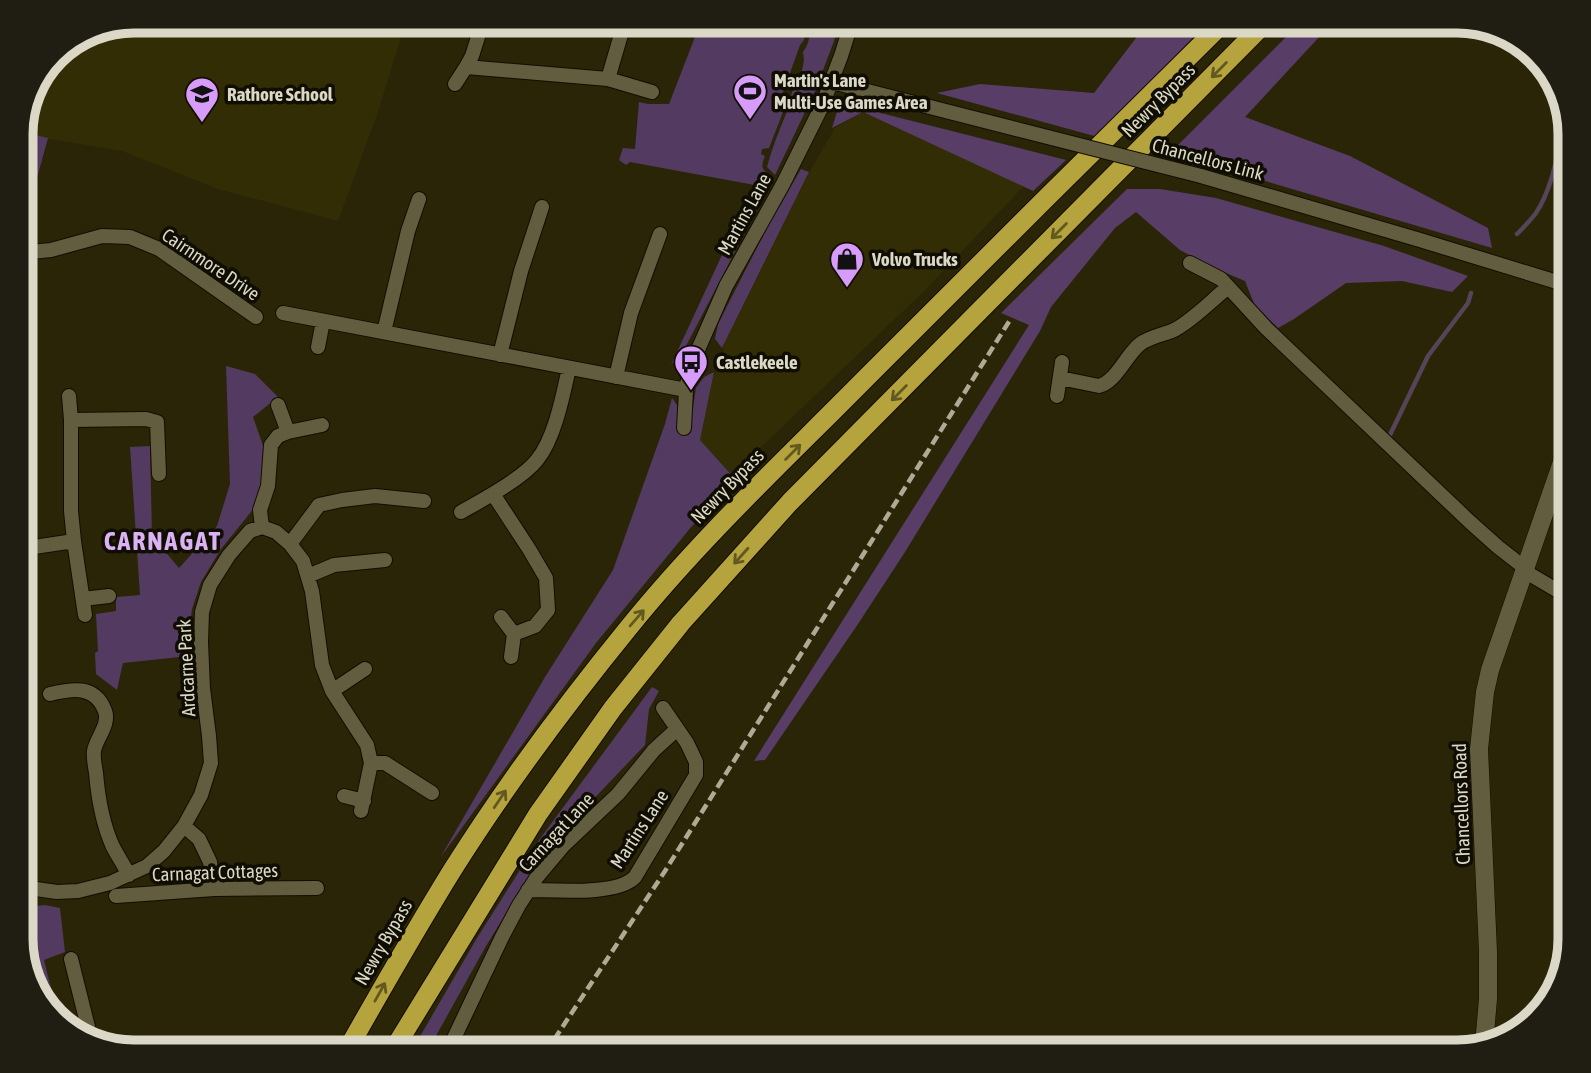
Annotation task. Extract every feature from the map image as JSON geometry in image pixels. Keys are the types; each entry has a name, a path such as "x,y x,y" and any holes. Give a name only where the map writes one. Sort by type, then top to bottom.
{"highway":[{"name":"Newry Bypass","path":"353,1040 455,866 509,786 632,624 689,558 759,486 1213,33"},
{"name":"Newry Bypass","path":"399,1040 538,814 613,709 681,623 790,502 1255,33"}],"street":[{"path":"455,85 472,56 479,33"},
{"path":"608,79 621,33"},
{"name":"Martins Lane","path":"684,428 686,390 697,352 726,286 783,184 822,106 848,33"},
{"path":"466,67 608,79 652,92"},
{"name":"Chancellors Link","path":"832,82 1201,176 1558,282"},
{"path":"384,332 408,232 419,199"},
{"path":"500,355 521,271 542,207"},
{"path":"616,377 631,313 660,234"},
{"name":"Cairnmore Drive","path":"33,252 51,250 102,236 130,237 159,248 256,317"},
{"path":"1190,263 1220,279 1266,328 1470,522 1531,575 1558,591"},
{"path":"1060,378 1103,386 1140,344 1176,328 1228,287"},
{"path":"283,313 686,390"},
{"path":"318,347 323,321"},
{"path":"1057,396 1062,362"},
{"path":"461,512 493,494 536,462 546,448 560,407 569,368"},
{"path":"69,396 71,511 85,615"},
{"path":"278,405 288,432"},
{"path":"71,420 146,419 158,422 159,474"},
{"path":"322,425 288,432 278,436 271,445 268,486 260,510 262,527 276,531 303,561 312,591 322,665 332,691 367,746 371,763 362,806 344,796"},
{"name":"Chancellors Road","path":"1485,1035 1488,952 1479,749 1485,692 1490,670 1558,473"},
{"path":"493,494 546,578 548,610 535,626 514,634"},
{"path":"290,544 319,505 375,496 424,501"},
{"name":"Ardcarne Park","path":"33,889 78,891 110,883 147,866 164,851 184,826 201,795 211,763 202,676 202,612 211,585 229,555 250,531 262,527"},
{"path":"33,547 74,541"},
{"path":"308,576 334,565 385,560"},
{"path":"83,599 109,596"},
{"path":"500,617 514,634 512,657"},
{"path":"332,691 365,669"},
{"path":"50,694 73,689 90,692 101,702 106,714 105,725 93,752 96,780 105,822 113,845 129,875"},
{"name":"Martins Lane","path":"528,890 608,889 629,883 635,877 696,775 696,762 663,708"},
{"name":"Carnagat Lane","path":"454,1040 502,937 537,877 563,846 618,794 654,750 677,729"},
{"path":"371,763 385,764 432,793"},
{"path":"184,826 199,839 210,862 214,890"},
{"name":"Carnagat Cottages","path":"116,896 317,888"},
{"path":"71,959 88,1029"}],"shaded area":[{"name":"Rathore School","path":"402,33 377,115 338,221 218,189 122,151 33,136 37,109 44,88 68,58 95,41 114,35"},
{"path":"698,33 805,33 780,101 785,103 783,112 769,148 762,149 761,154 765,156 763,167 773,179 686,346 671,365 721,257 760,186 630,162 626,165 619,160 623,148 635,149 639,102 669,104"},
{"path":"809,33 836,33 820,78 802,71 803,52"},
{"path":"1140,33 1198,33 1098,137 937,93 980,84 1094,93"},
{"path":"1290,33 1323,33 1245,117 1350,156 1488,228 1492,248 1170,153"},
{"path":"798,82 818,85 775,175 767,167"},
{"path":"849,105 1066,160 1033,191 863,112 832,128 837,112"},
{"path":"863,112 1024,186 924,291 732,475 700,440 713,377 724,363 723,347 809,173 835,128"},
{"path":"33,134 48,138 33,193"},
{"path":"801,169 809,172 722,348 715,339 718,324 768,226"},
{"path":"1127,189 1160,189 1216,198 1384,246 1468,276 1452,292 1402,281 1346,283 1278,328 1255,306 1245,281 1180,250 1136,212 1115,228 1051,307 1040,331 858,624 765,760 754,761 1029,325 1001,313"},
{"path":"226,366 255,374 278,397 253,417 267,457 263,497 221,549 201,582 192,609 189,656 123,663 117,690 96,674 96,614 116,611 116,597 140,595 130,447 150,446 152,536 179,568 217,526 230,484"},
{"path":"714,372 700,440 738,482 692,526 596,643 440,858 545,677 613,570 672,398 677,405 679,431 689,435 696,388 704,377"},
{"path":"652,687 659,691 649,709 645,745 542,855 486,946 434,1040 418,1040 477,938 539,840"},
{"path":"36,906 60,908 65,952 44,960 54,1000 41,978 33,946"}],"waterway":[{"path":"1517,234 1536,213 1545,196 1558,152"},
{"path":"1388,439 1428,356 1468,303 1471,293"}],"railway":[{"path":"554,1040 665,871 1010,320"}],"place":[{"name":"Martin's Lane Multi-Use Games Area","path":"750,121"},
{"name":"Rathore School","path":"202,124"},
{"name":"Volvo Trucks","path":"847,289"},
{"name":"Castlekeele","path":"691,392"}],"district":[{"name":"CARNAGAT","path":"163,541"}]}
